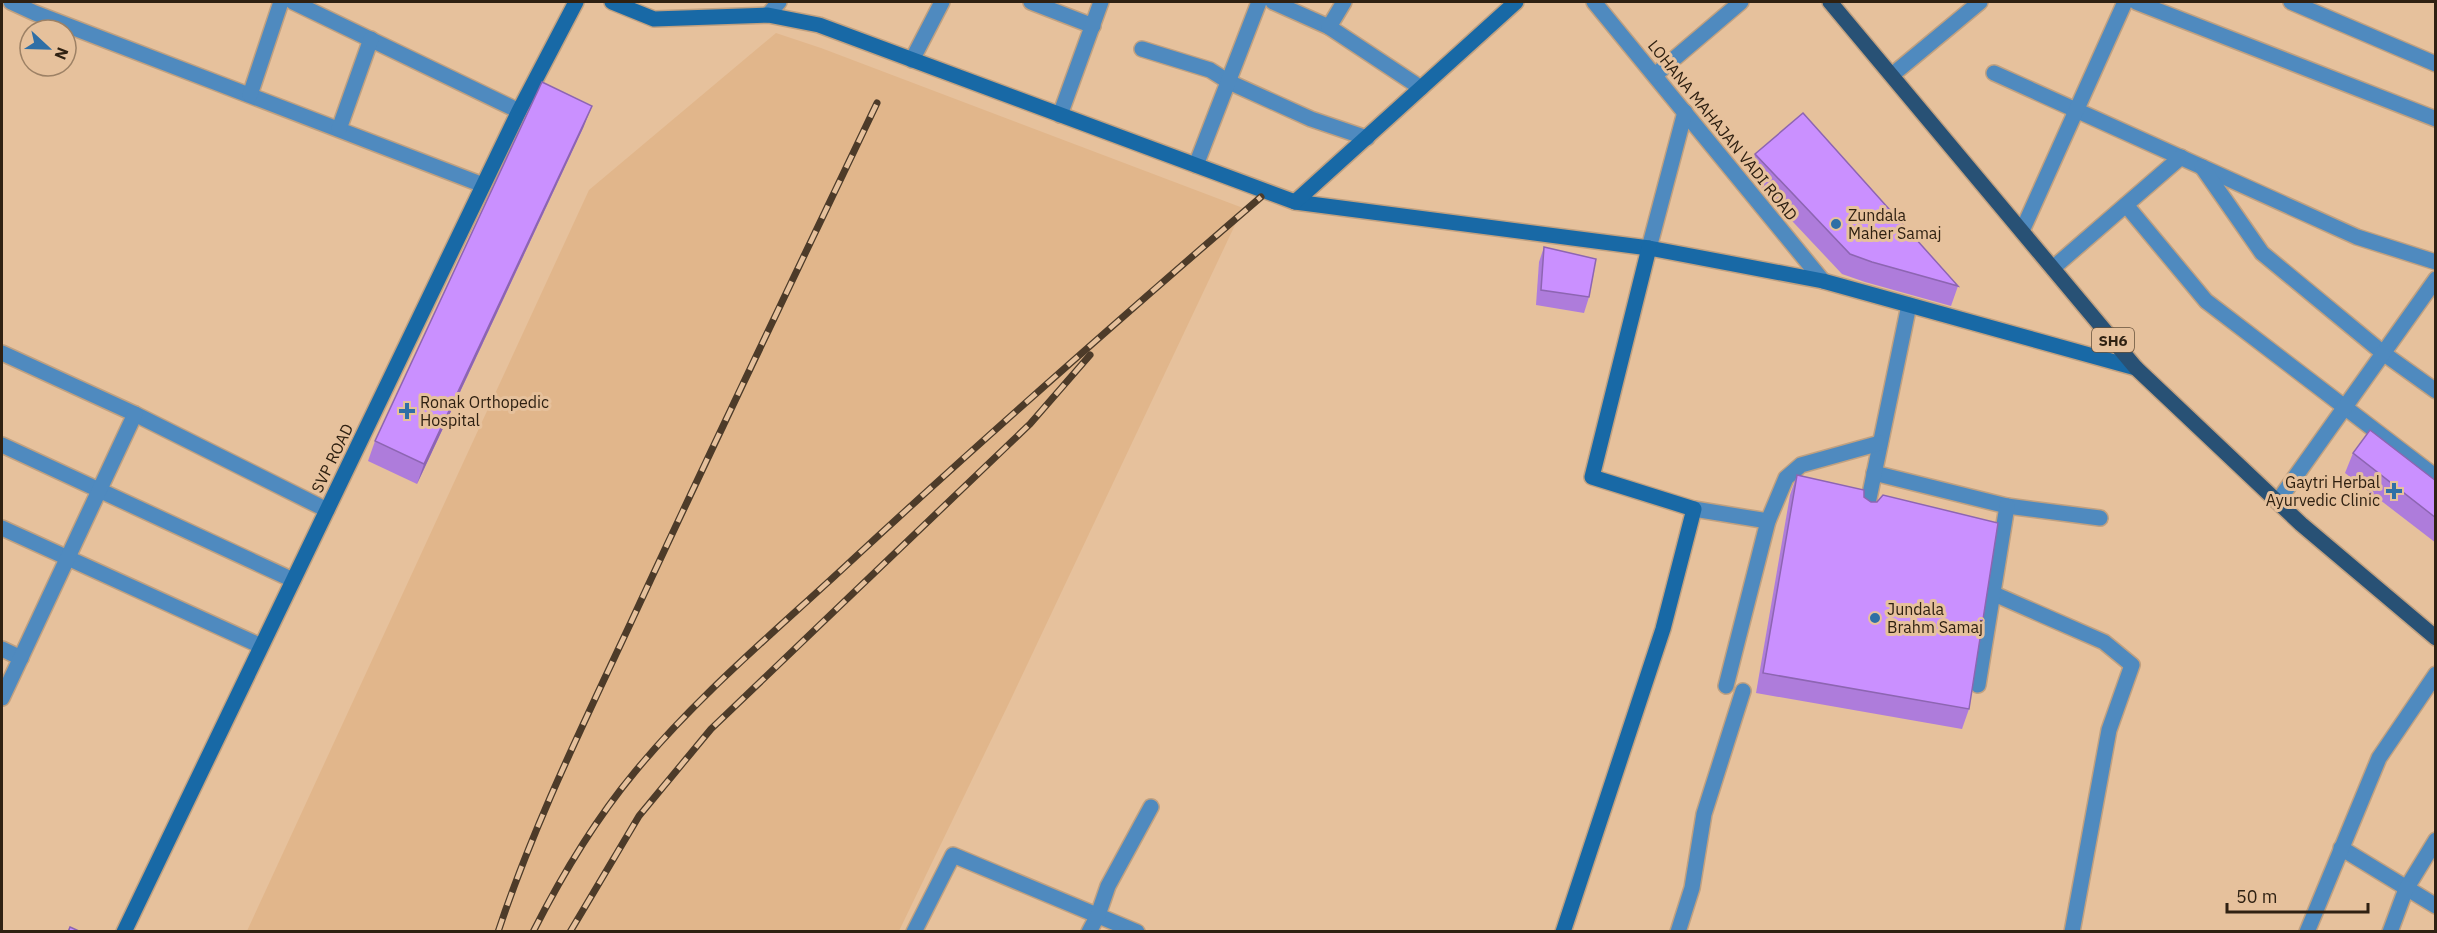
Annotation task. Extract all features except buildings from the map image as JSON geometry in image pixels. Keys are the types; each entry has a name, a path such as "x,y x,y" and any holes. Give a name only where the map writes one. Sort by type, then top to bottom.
{"main road":[{"name":"SH6","path":"1837,4 1892,75 2136,368 2278,501 2436,639"}],"street":[{"path":"11,2 39,7 250,95 483,185"},
{"path":"250,95 281,2"},
{"path":"293,2 519,111"},
{"name":"SVP ROAD","path":"124,932 483,185 576,2"},
{"path":"612,2 654,19 768,15 819,25 1295,202 1649,248 1823,281 2136,368"},
{"path":"768,15 779,2"},
{"path":"912,60 942,2"},
{"path":"1031,2 1093,26"},
{"path":"1060,115 1101,2"},
{"path":"1196,165 1259,2"},
{"path":"1273,2 1329,27 1421,88"},
{"path":"1329,27 1343,2"},
{"path":"1295,202 1516,2"},
{"name":"LOHANA MAHAJAN VADI ROAD","path":"1594,2 1823,281"},
{"path":"1654,75 1741,2"},
{"path":"1892,75 1980,2"},
{"path":"2022,231 2125,2"},
{"path":"2136,2 2436,119"},
{"path":"2291,2 2436,64"},
{"path":"339,129 371,39"},
{"path":"1142,49 1210,70 1229,82 1311,119 1366,138"},
{"path":"1994,73 2357,237 2436,262"},
{"path":"1685,112 1592,477 1694,509 1768,521"},
{"path":"2053,268 2181,157"},
{"path":"2202,167 2262,253 2383,353 2436,391"},
{"path":"2126,205 2206,301 2436,477"},
{"path":"2278,501 2436,279"},
{"path":"1866,513 1909,305"},
{"path":"2,353 135,414 327,510"},
{"path":"2,699 135,414"},
{"path":"1726,686 1768,521 1786,478 1801,465 1880,443"},
{"path":"2,445 293,580"},
{"path":"1874,473 2007,506 2100,518"},
{"path":"1978,685 2007,506"},
{"path":"1563,932 1663,628 1694,509"},
{"path":"2,528 261,646"},
{"path":"1992,593 2104,642 2132,665 2109,730 2072,932"},
{"path":"2,649 21,658"},
{"path":"2307,932 2379,758 2436,674"},
{"path":"1678,932 1692,888 1704,814 1743,691"},
{"path":"1089,932 1098,915 1108,886 1151,807"},
{"path":"2390,932 2406,889 2436,840"},
{"path":"2342,848 2436,906"},
{"path":"917,930 953,855 1137,932"}],"shaded area":[{"path":"776,33 1243,208 899,931 247,931 589,190"}],"railway":[{"path":"498,932 527,852 578,736 877,103"},
{"path":"533,932 592,829 634,773 684,717 952,469 1261,197"},
{"path":"570,932 639,816 711,729 1030,424 1090,355"}],"place":[{"name":"Zundala Maher Samaj","path":"1836,224"},
{"name":"Ronak Orthopedic Hospital","path":"407,411"},
{"name":"Gaytri Herbal Ayurvedic Clinic","path":"2394,491"},
{"name":"Jundala Brahm Samaj","path":"1875,618"}]}
